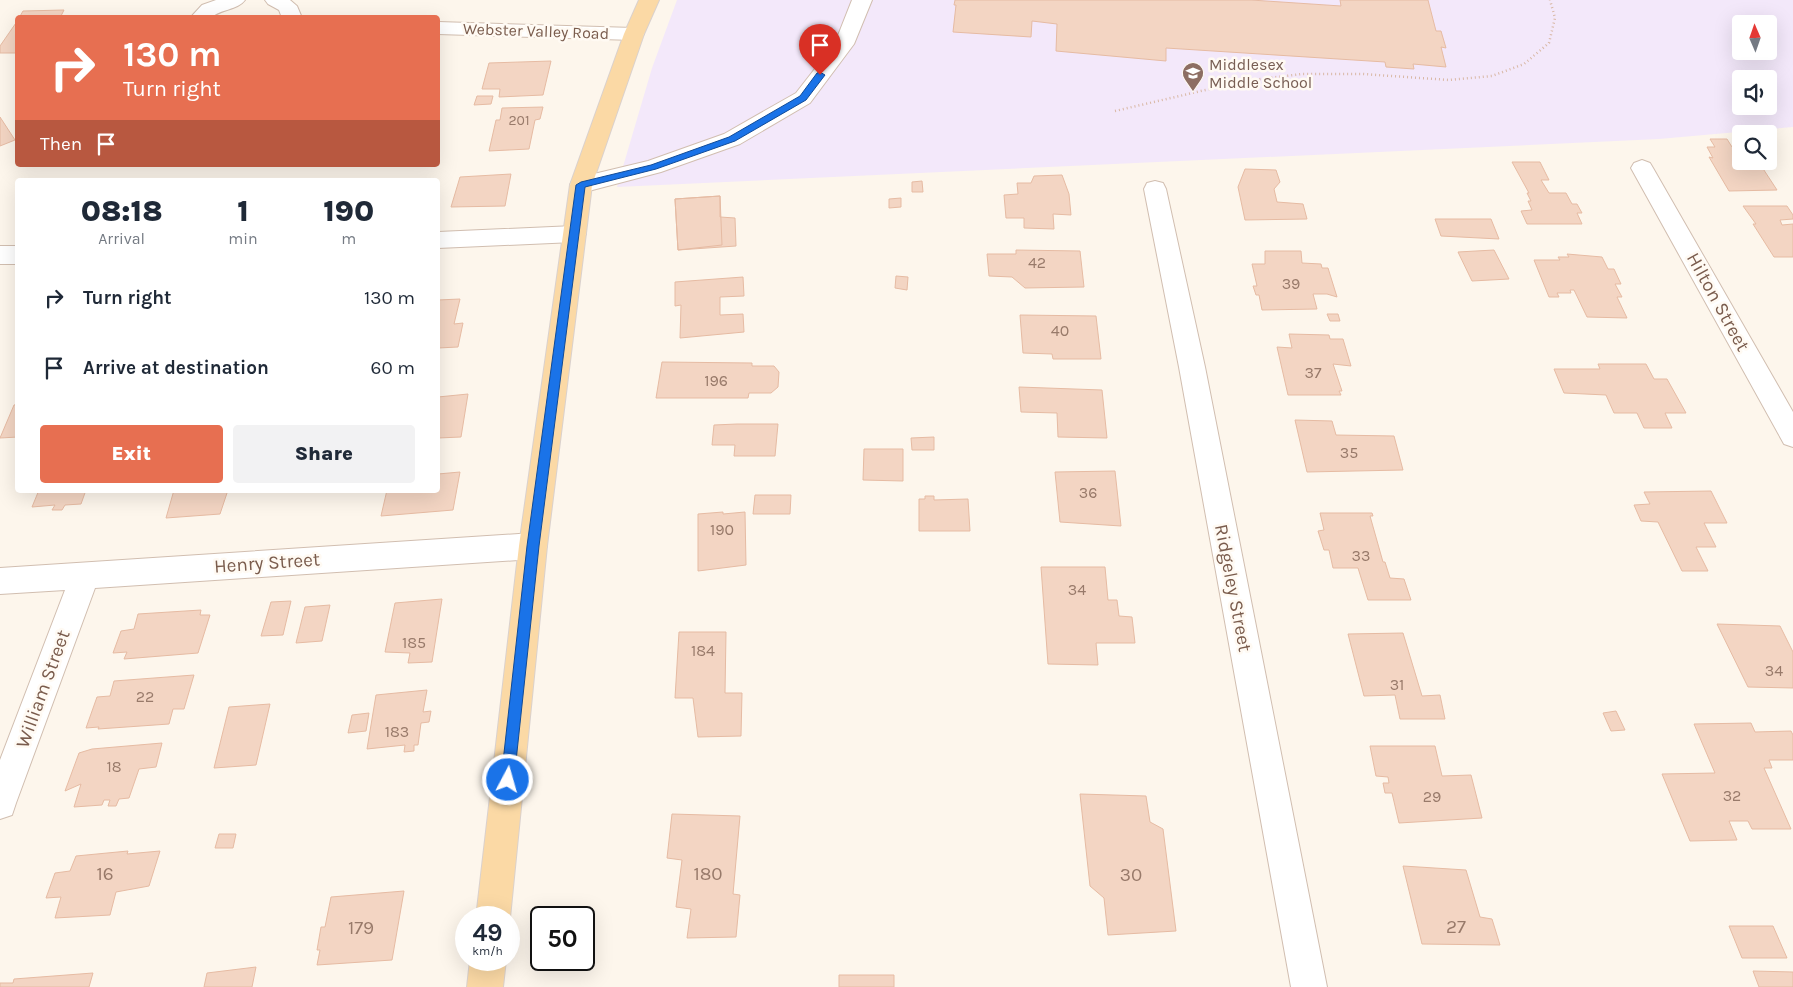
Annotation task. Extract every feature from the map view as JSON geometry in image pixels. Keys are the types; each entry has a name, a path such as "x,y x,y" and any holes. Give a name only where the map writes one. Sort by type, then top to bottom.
{"main road":[{"path":"494,906 533,546 581,185 634,34 649,0"},
{"path":"485,987 487,971"}],"street":[{"path":"202,15 209,9 235,0"},
{"path":"275,0 287,6 292,15"},
{"path":"581,185 653,167 732,139 803,98 844,44 862,0"},
{"name":"Webster Valley Road","path":"440,28 634,34"},
{"name":"Hilton Street","path":"1642,168 1793,436"},
{"name":"Ridgeley Street","path":"1155,190 1192,367 1309,987"},
{"path":"440,240 574,234"},
{"path":"0,256 15,255"},
{"name":"Henry Street","path":"0,581 533,546"},
{"name":"William Street","path":"0,803 85,576"}],"path":[{"path":"1115,111 1244,81 1302,74 1363,74 1449,80 1492,76 1524,64 1549,43 1555,18 1550,0"}],"shaded area":[{"name":"Middlesex Middle School","path":"677,0 1793,0 1793,127 1777,128 1777,125 1732,125 1732,132 1659,139 617,187 652,68"}],"building":[{"path":"955,0 1251,0 1341,6 1340,0 1428,0 1436,31 1441,31 1446,48 1441,47 1446,67 1413,64 1414,69 1386,67 1385,62 1166,48 1166,61 1056,51 1057,24 1032,21 1031,37 953,32"},
{"path":"64,10 62,15 21,15 23,11"},
{"path":"15,24 15,53 0,53 0,46"},
{"path":"551,61 543,95 499,97 500,89 482,89 489,63"},
{"path":"477,96 493,96 491,104 474,105"},
{"path":"543,107 540,119 535,120 529,149 489,151 496,120 500,120 502,108"},
{"path":"0,117 15,140 0,146"},
{"path":"1710,139 1727,139 1732,147 1732,170 1764,170 1777,190 1729,191 1709,157 1713,158 1707,147 1715,147"},
{"path":"1512,162 1540,162 1549,180 1541,180 1549,193 1566,193 1572,204 1577,204 1582,213 1577,213 1582,224 1527,224 1521,211 1532,210 1528,201 1531,201 1527,193 1529,193"},
{"path":"1245,169 1276,170 1280,182 1274,189 1277,202 1303,204 1307,219 1245,220 1238,187"},
{"path":"511,174 505,206 451,207 460,177"},
{"path":"1062,175 1069,194 1071,215 1053,214 1054,229 1024,228 1024,218 1006,218 1004,195 1018,194 1017,183 1031,183 1034,176"},
{"path":"922,181 923,192 912,192 912,182"},
{"path":"720,196 720,217 735,218 736,246 678,250 675,199"},
{"path":"720,196 722,245 678,250 675,199"},
{"path":"901,198 901,207 889,208 889,199"},
{"path":"1743,206 1787,206 1793,215 1793,219 1780,220 1782,225 1793,224 1793,257 1774,257 1753,224 1756,224"},
{"path":"1435,219 1491,219 1499,239 1441,236"},
{"path":"1016,250 1080,251 1084,287 1025,288 1012,277 989,276 987,254 1016,254"},
{"path":"1494,250 1509,279 1472,281 1458,252"},
{"path":"1265,251 1301,251 1302,263 1321,264 1322,268 1328,268 1337,297 1327,294 1313,294 1317,309 1262,310 1259,295 1256,295 1253,286 1257,286 1252,264 1265,264"},
{"path":"1567,254 1602,257 1608,269 1614,269 1621,284 1615,284 1622,297 1617,297 1627,318 1587,317 1574,290 1570,290 1571,293 1557,293 1559,297 1549,297 1534,260 1560,260 1558,257 1569,257"},
{"path":"896,276 908,277 907,290 895,288"},
{"path":"743,277 744,296 720,297 720,315 743,314 744,332 680,338 681,305 675,306 675,282"},
{"path":"460,299 454,324 463,323 458,347 440,348 440,300"},
{"path":"1327,314 1338,314 1340,321 1330,321"},
{"path":"1020,315 1096,316 1101,359 1053,359 1052,354 1023,353"},
{"path":"1289,334 1329,335 1330,339 1343,339 1351,366 1333,364 1342,391 1339,391 1341,395 1288,395 1277,347 1292,348"},
{"path":"662,362 752,363 752,366 774,366 779,372 778,387 771,393 749,393 748,398 656,398"},
{"path":"1598,364 1646,364 1654,379 1667,379 1686,413 1665,413 1672,428 1644,428 1637,413 1614,413 1606,395 1564,393 1554,369 1600,369"},
{"path":"1019,387 1102,390 1107,438 1058,437 1057,413 1021,412"},
{"path":"468,394 461,437 440,438 440,397"},
{"path":"14,405 15,437 0,438"},
{"path":"1295,420 1332,421 1336,435 1394,436 1403,470 1307,472"},
{"path":"778,424 775,456 734,456 735,445 712,445 714,425"},
{"path":"934,437 934,450 912,450 911,438"},
{"path":"864,449 903,449 903,481 863,480"},
{"path":"1115,471 1121,526 1060,522 1055,472"},
{"path":"460,472 453,510 381,516 386,493 440,493 440,474"},
{"path":"1711,491 1727,523 1704,523 1716,547 1696,547 1708,571 1682,571 1658,522 1641,521 1634,505 1650,504 1644,492"},
{"path":"38,493 85,493 81,504 65,505 62,510 52,510 55,505 32,507"},
{"path":"173,493 227,493 220,514 166,518"},
{"path":"755,495 791,495 790,514 753,514"},
{"path":"925,496 934,496 934,500 968,499 970,531 919,531 919,499 925,499"},
{"path":"723,512 723,514 745,512 746,565 698,571 698,514"},
{"path":"1320,513 1372,513 1373,516 1370,516 1383,562 1385,562 1390,578 1404,579 1411,600 1368,600 1358,568 1333,568 1329,550 1324,550 1318,531 1324,530"},
{"path":"1041,567 1105,567 1108,600 1117,600 1119,616 1132,617 1135,643 1096,643 1098,665 1048,664"},
{"path":"442,599 432,662 408,663 410,653 385,652 395,603"},
{"path":"291,601 283,635 261,636 271,602"},
{"path":"330,605 322,641 296,643 305,607"},
{"path":"201,610 200,615 210,615 198,653 124,659 127,652 113,653 121,631 134,629 138,614"},
{"path":"1717,624 1780,626 1793,652 1793,688 1748,687"},
{"path":"679,632 726,632 725,693 742,693 741,736 698,737 693,698 675,698"},
{"path":"1403,633 1422,696 1440,695 1445,719 1400,719 1395,695 1364,696 1348,634"},
{"path":"194,675 184,709 173,709 169,724 98,729 99,727 86,728 97,697 110,696 114,681"},
{"path":"427,690 423,712 431,711 429,722 421,723 418,745 414,745 414,751 404,752 405,745 367,749 376,695"},
{"path":"270,704 256,765 214,768 229,707"},
{"path":"1616,711 1625,730 1611,731 1603,713"},
{"path":"369,713 366,731 348,733 352,715"},
{"path":"1751,723 1755,732 1791,731 1793,735 1793,760 1769,760 1772,768 1764,768 1791,829 1752,829 1748,821 1729,821 1737,840 1690,841 1662,774 1715,773 1694,724"},
{"path":"162,743 156,767 139,769 129,798 119,799 116,806 108,806 110,800 104,800 102,805 74,807 81,784 65,791 79,753 92,749"},
{"path":"1370,746 1435,746 1442,776 1471,775 1482,818 1399,823 1392,793 1385,793 1383,783 1389,783 1388,777 1376,776"},
{"path":"1080,794 1146,796 1150,822 1163,829 1176,931 1108,935 1104,898 1090,886"},
{"path":"672,814 740,816 733,894 740,895 736,937 687,938 691,909 676,907 682,860 667,858"},
{"path":"219,834 236,834 233,848 215,848"},
{"path":"128,851 127,854 160,851 149,886 116,892 110,915 55,918 61,897 46,898 55,873 70,871 76,856"},
{"path":"1403,866 1466,870 1480,917 1492,919 1500,945 1422,944"},
{"path":"404,891 392,960 317,965 320,950 317,950 321,927 325,927 331,897"},
{"path":"1729,926 1773,926 1787,958 1742,958"},
{"path":"256,967 252,987 204,987 207,973"},
{"path":"1753,971 1793,972 1793,987 1759,987"},
{"path":"93,973 89,987 0,987 0,983 13,983 14,979"},
{"path":"839,975 894,975 894,987 839,987"}],"place":[{"name":"Middlesex Middle School","path":"1193,92"}],"route":[{"path":"508,780 533,546 581,185 653,167 732,139 803,98 820,75"}]}
